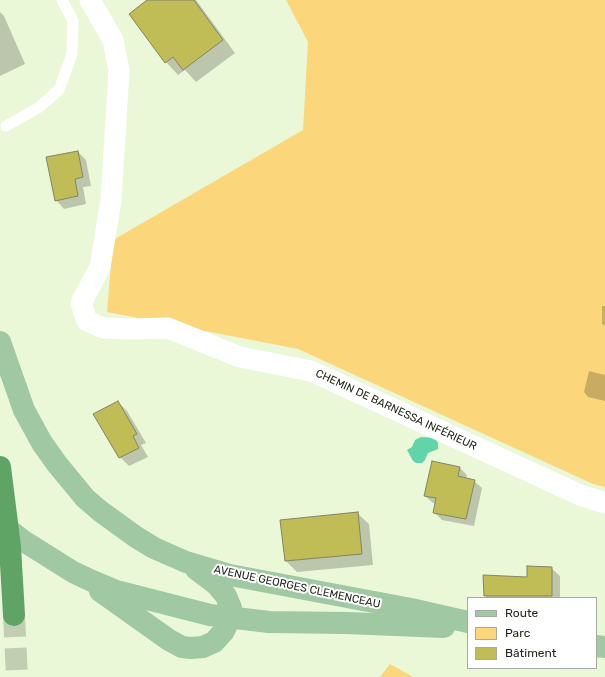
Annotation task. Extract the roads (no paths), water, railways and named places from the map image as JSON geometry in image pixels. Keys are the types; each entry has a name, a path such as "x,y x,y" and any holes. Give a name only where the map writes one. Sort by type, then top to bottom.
{"highway":[{"path":"0,467 10,547 14,615"}],"main road":[{"name":"AVENUE GEORGES CLEMENCEAU","path":"0,342 24,410 42,443 71,482 95,507 154,548 186,562 230,575 411,609 467,622"},
{"name":"AVENUE GEORGES CLEMENCEAU","path":"0,523 22,540 73,572 116,591 210,615 269,622 346,623 467,628"},
{"path":"73,572 161,635 182,647 203,647 214,642 224,631 230,618 231,608 226,596 217,585 186,562"}],"street":[{"name":"CHEMIN DE BARNESSA INFÉRIEUR","path":"90,0 113,40 119,70 111,200 100,267 81,303 87,321 103,328 168,328 240,357 311,371 580,495 605,503"}],"lane":[{"path":"6,126 38,108 59,90 72,54 72,21 62,0"}],"tunnel":[{"path":"14,615 17,677"}]}
